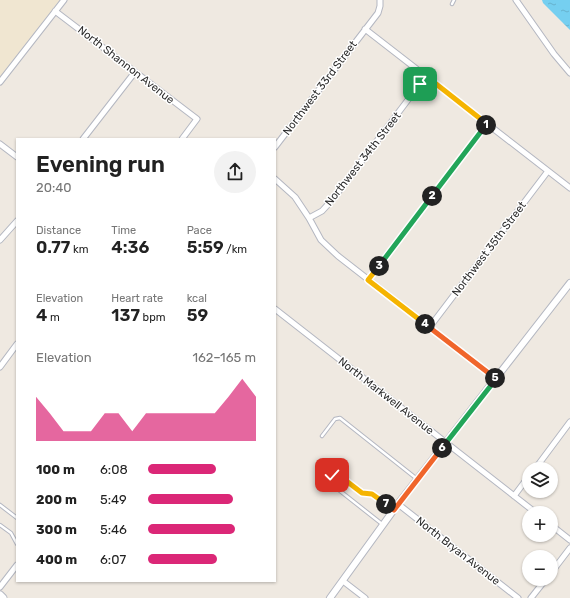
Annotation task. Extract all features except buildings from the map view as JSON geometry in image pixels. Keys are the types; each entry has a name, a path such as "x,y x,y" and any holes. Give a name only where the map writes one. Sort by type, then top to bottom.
{"main road":[{"path":"0,595 3,598"}],"street":[{"path":"0,82 64,0"},
{"name":"Northwest 33rd Street","path":"276,146 378,13 380,0"},
{"path":"516,0 554,54 570,73"},
{"name":"North Shannon Avenue","path":"55,11 197,120 183,138"},
{"path":"366,29 570,188"},
{"path":"84,138 135,72"},
{"name":"Northwest 34th Street","path":"309,218 322,211 334,199 426,76"},
{"path":"368,280 487,124"},
{"path":"0,144 16,156"},
{"name":"Northwest 35th Street","path":"429,328 548,171"},
{"path":"276,180 295,197 309,218 316,232 328,247 429,328 496,379"},
{"path":"0,240 16,222"},
{"path":"330,598 396,507 570,284"},
{"name":"North Markwell Avenue","path":"276,310 527,506"},
{"path":"0,367 16,345"},
{"path":"539,462 570,422"},
{"path":"514,496 522,485"},
{"name":"North Bryan Avenue","path":"396,507 518,598"},
{"path":"558,531 570,540"},
{"path":"558,563 570,548"},
{"path":"0,587 16,566"},
{"path":"343,581 366,598"},
{"path":"531,598 540,586"}],"lane":[{"path":"452,4 454,0"},
{"path":"322,436 335,418 340,418 418,479"},
{"path":"383,525 330,483 328,481 330,476 336,473 362,493 372,494 396,507"},
{"path":"0,505 16,517"},
{"path":"0,525 11,533 16,542"}],"shaded area":[{"path":"0,0 60,0 0,77"}],"water":[{"path":"542,0 570,0 570,30 543,3"}],"route":[{"path":"332,475 333,473 336,473 362,493 372,494 394,510 496,379 368,280 487,124 426,76 420,84"}]}
